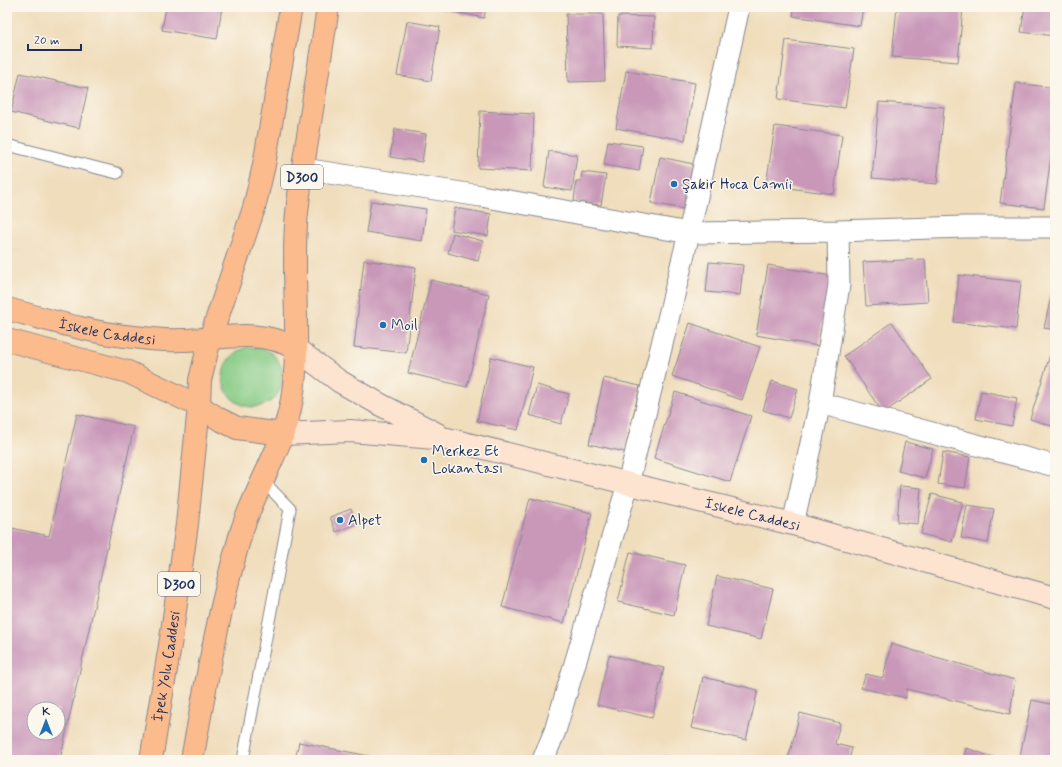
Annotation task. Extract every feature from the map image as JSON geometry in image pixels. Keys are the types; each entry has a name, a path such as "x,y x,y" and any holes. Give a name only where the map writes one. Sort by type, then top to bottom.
{"main road":[{"name":"D300","path":"210,339 254,208 265,157 291,7"},
{"name":"D300","path":"295,348 296,226 303,169 328,7"},
{"name":"İskele Caddesi","path":"7,309 91,331 178,341 210,339"},
{"path":"199,406 200,380 210,339 251,336 266,337 282,341 295,348 339,381 381,405 447,439"},
{"path":"7,340 128,372 199,406 219,419 237,428 282,434 350,431 447,439"},
{"path":"192,760 211,653 224,595 242,531 282,434 292,400 295,376 295,348"},
{"name":"İpek Yolu Caddesi","path":"151,760 171,638 186,532 199,406"},
{"name":"İskele Caddesi","path":"447,439 794,524 1054,595"}],"street":[{"path":"543,760 555,731 628,484 688,232 739,7"},
{"path":"303,169 481,196 688,232 838,231 965,227 1055,227"},
{"path":"794,524 820,403 839,285 838,231"},
{"path":"820,403 1055,466"}],"lane":[{"path":"7,145 116,174"},
{"path":"243,760 290,509 262,480"}],"green space":[{"path":"253,347 270,352 278,360 283,377 278,394 270,402 253,407 236,402 228,394 223,377 228,360 236,352"}],"building":[{"path":"166,7 222,7 217,39 162,30"},
{"path":"430,7 486,7 484,18"},
{"path":"794,7 863,7 860,26 793,16"},
{"path":"897,7 963,7 958,62 892,57"},
{"path":"1025,7 1055,7 1055,36 1021,32"},
{"path":"566,14 603,14 605,81 568,82"},
{"path":"618,16 654,17 653,48 617,46"},
{"path":"407,21 440,27 431,81 397,75"},
{"path":"786,40 854,49 845,108 778,99"},
{"path":"626,71 695,83 685,140 616,128"},
{"path":"20,73 88,88 79,128 11,112"},
{"path":"1016,83 1055,88 1055,126 1044,208 1000,203"},
{"path":"879,102 944,107 937,184 872,178"},
{"path":"480,111 534,114 532,171 478,168"},
{"path":"775,126 842,135 834,194 766,185"},
{"path":"395,129 426,134 422,162 390,157"},
{"path":"608,141 643,146 639,171 604,165"},
{"path":"549,151 577,155 572,191 544,187"},
{"name":"Şakir Hoca Camii","path":"660,157 698,165 689,210 651,203"},
{"path":"582,172 606,175 601,205 574,202 576,181 581,181"},
{"path":"371,201 426,209 422,241 366,232"},
{"path":"455,208 491,214 488,236 451,230"},
{"path":"453,233 483,241 478,261 448,253"},
{"path":"925,259 928,302 866,306 863,262"},
{"path":"364,260 416,267 406,353 354,347"},
{"path":"709,262 743,265 740,295 706,292"},
{"path":"768,265 831,276 818,346 756,335"},
{"path":"959,275 1021,282 1016,329 954,322"},
{"path":"431,280 489,294 467,387 408,373"},
{"path":"1055,282 1055,330 1044,328"},
{"path":"892,322 932,379 883,413 844,356"},
{"path":"690,323 760,347 742,400 672,376"},
{"path":"1050,355 1055,357 1055,427 1030,419"},
{"path":"491,357 533,367 518,430 477,421"},
{"path":"604,378 640,386 625,452 589,444"},
{"path":"772,381 798,389 789,418 763,410"},
{"path":"537,385 569,394 561,424 529,415"},
{"path":"981,391 1017,398 1012,426 976,419"},
{"path":"675,392 751,416 730,482 654,458"},
{"path":"77,414 134,427 66,733 66,701 26,701 26,741 64,741 60,760 7,760 7,689 9,682 7,682 7,527 49,536"},
{"path":"905,442 933,449 925,478 898,471"},
{"path":"943,452 970,457 965,488 938,484"},
{"path":"900,486 921,488 918,524 897,522"},
{"path":"7,488 10,489 8,498 7,498"},
{"path":"932,494 963,502 952,542 921,534"},
{"path":"530,498 592,513 564,623 502,607"},
{"path":"967,505 994,509 988,543 961,538"},
{"path":"351,509 357,524 336,532 330,517"},
{"path":"630,552 685,565 674,615 618,602"},
{"path":"717,576 773,589 761,639 706,626"},
{"path":"891,644 1015,680 1010,714 906,689 906,698 861,688 866,674 883,678"},
{"path":"609,655 664,668 652,718 597,705"},
{"path":"703,677 758,690 746,740 691,728"},
{"path":"1032,700 1055,705 1055,760 1019,760"},
{"path":"800,713 840,723 835,744 852,748 849,760 788,760"},
{"path":"299,742 369,756 368,760 295,760"},
{"path":"966,748 1002,760 963,760"},
{"path":"663,756 680,759 680,760 662,760"}],"place":[{"name":"Şakir Hoca Camii","path":"674,184"},
{"name":"Moil","path":"383,325"},
{"name":"Merkez Et Lokantası","path":"424,460"},
{"name":"Alpet","path":"340,520"}]}
